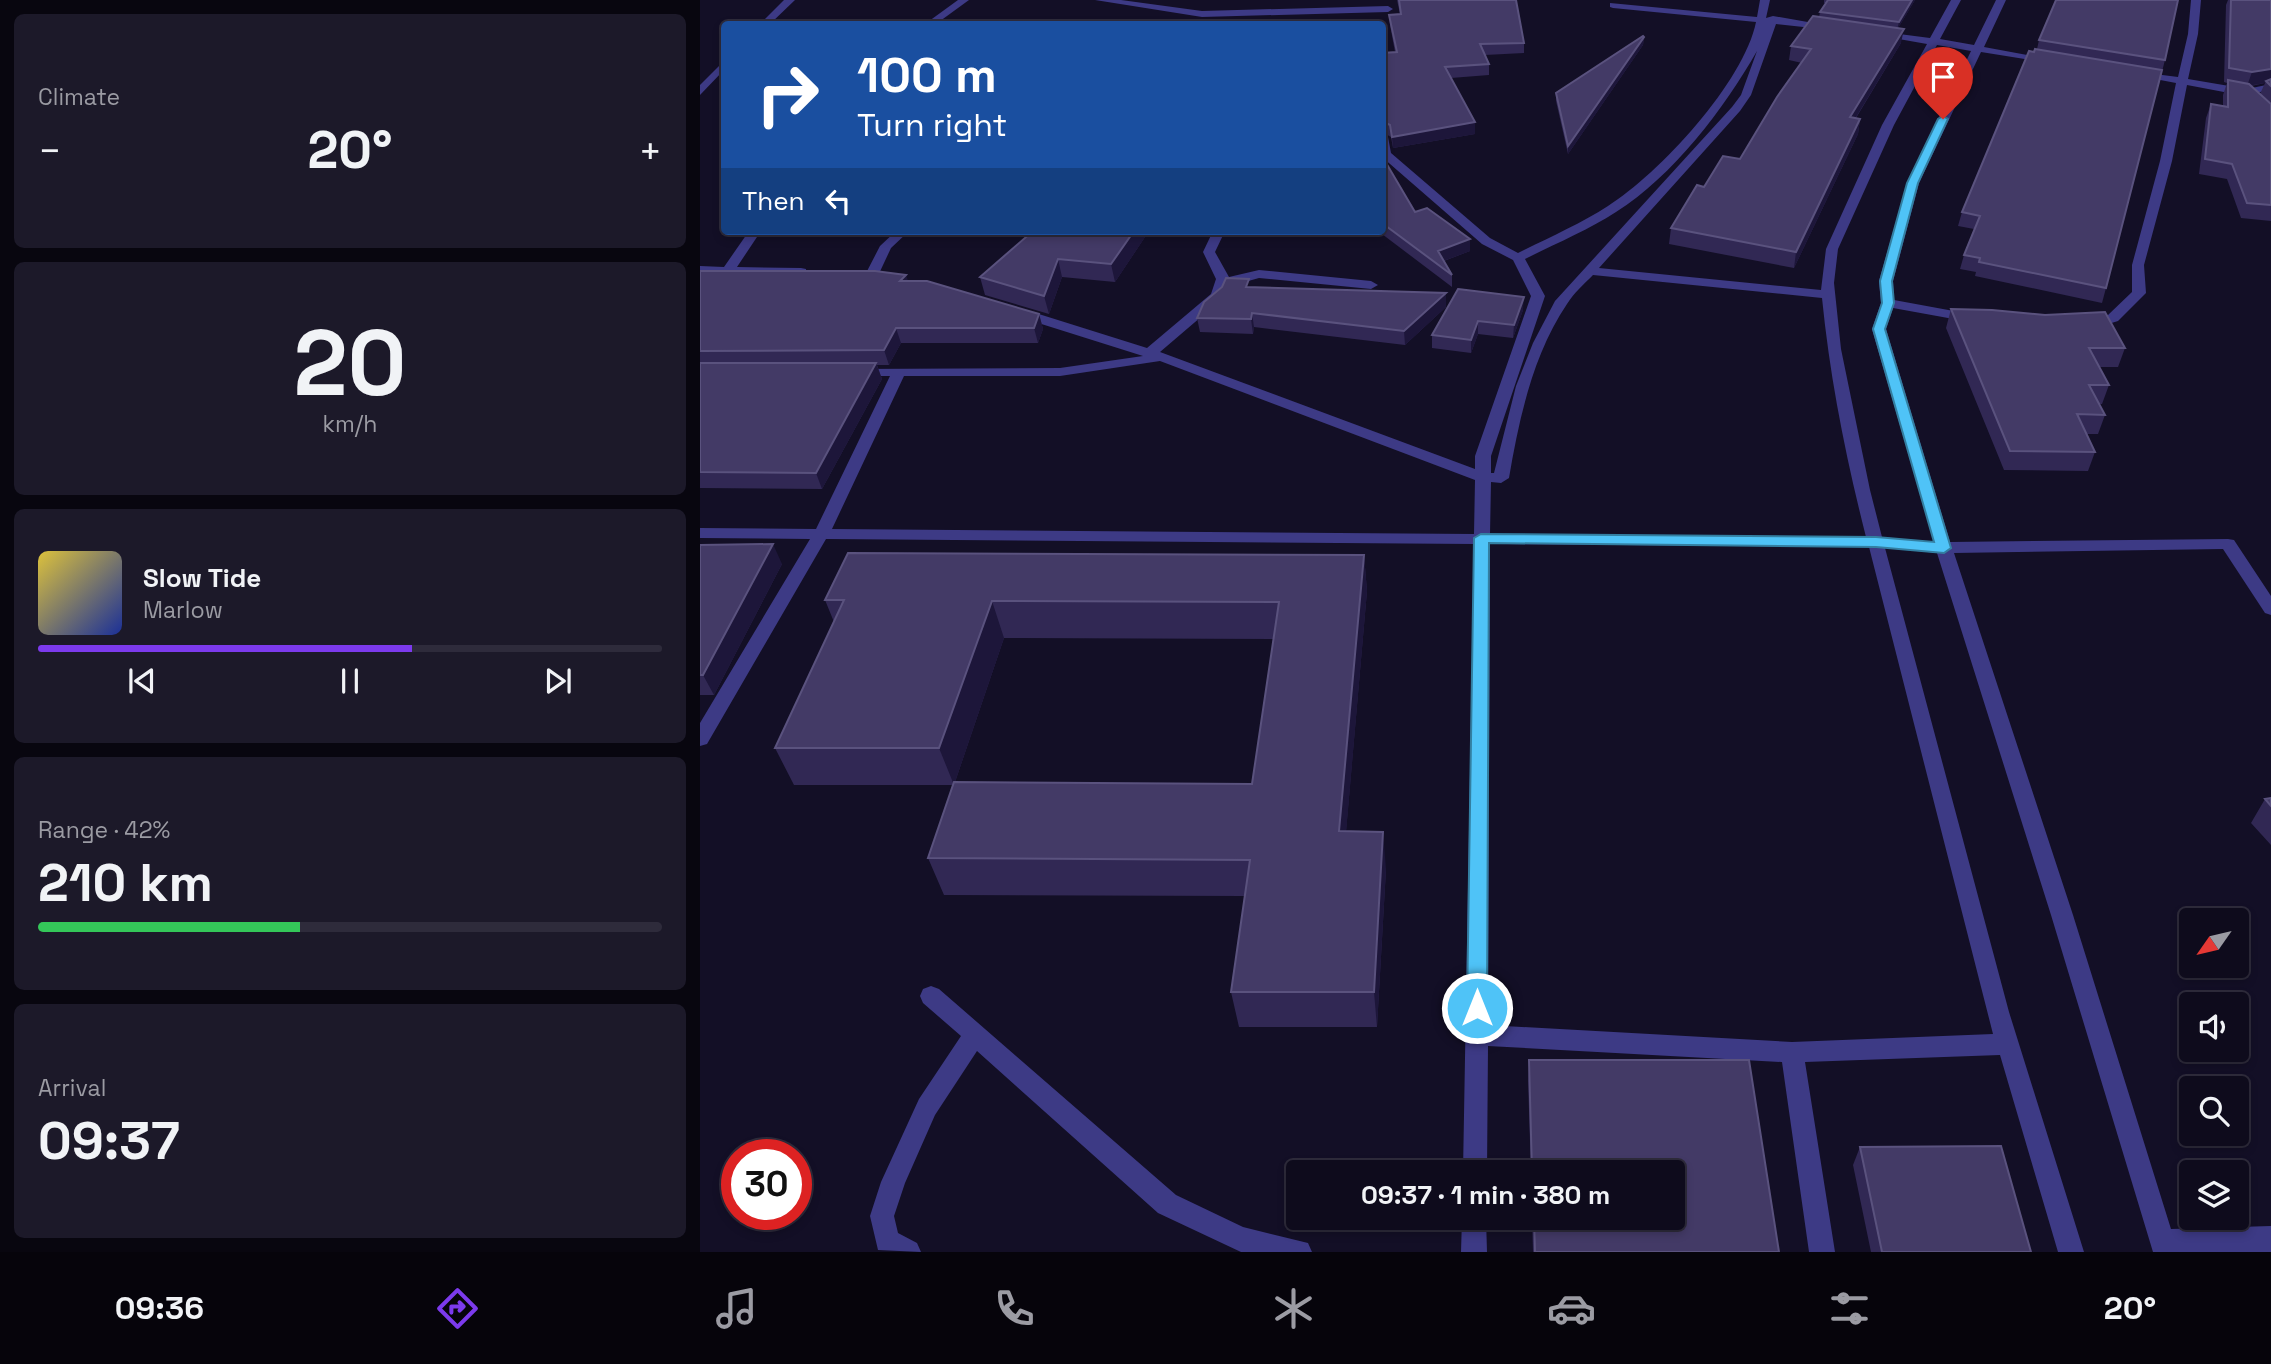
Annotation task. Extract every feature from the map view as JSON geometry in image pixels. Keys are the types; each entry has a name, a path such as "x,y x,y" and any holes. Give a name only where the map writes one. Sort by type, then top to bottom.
{"street":[{"path":"768,21 790,0"},
{"path":"934,21 964,0"},
{"path":"1100,0 1202,14 1390,5"},
{"path":"1013,310 1156,355 1482,477 1501,478 1508,429 1525,375 1562,301 1746,95 1767,18 1765,0"},
{"path":"1956,0 1888,125 1832,249 1828,295 1834,349 1862,490 2007,1044 2071,1252"},
{"path":"2001,0 1913,183 1886,281 1888,303 1879,329 1944,548 2062,915 2164,1247 2271,1239"},
{"path":"2076,326 2087,326 2113,318 2139,293 2138,265 2166,161 2193,34 2196,0"},
{"path":"1382,21 1390,5"},
{"path":"1613,5 1838,27"},
{"path":"1518,258 1611,210 1632,195 1686,144 1736,78 1758,41 1767,18"},
{"path":"1866,31 2068,63"},
{"path":"700,92 721,68"},
{"path":"2132,74 2249,93 2271,117"},
{"path":"2249,93 2252,90 2271,87"},
{"path":"1386,154 1486,242 1518,258 1538,296 1483,456 1475,1160"},
{"path":"728,270 752,235"},
{"path":"892,280 866,276 886,246 898,235"},
{"path":"846,372 1060,372 1156,355 1217,296 1223,279 1209,252 1217,235"},
{"path":"700,270 814,272"},
{"path":"1591,271 1828,295"},
{"path":"1220,285 1244,276 1259,274 1371,285"},
{"path":"1888,303 1981,320"},
{"path":"700,740 822,533 899,372"},
{"path":"700,533 1876,542 1944,548 2228,544 2271,609"},
{"path":"931,996 1167,1204 1241,1246 1299,1252"},
{"path":"908,1252 887,1241 882,1216 893,1182 927,1107 975,1034"},
{"path":"1476,1035 1792,1052 2007,1044"},
{"path":"1792,1052 1822,1252"},
{"path":"1474,1230 1474,1252"}],"building":[{"path":"1399,0 1516,0 1524,43 1480,44 1489,64 1445,67 1475,122 1392,137 1390,125 1386,123 1386,53 1397,52 1389,15 1401,14"},
{"path":"1828,0 1912,0 1899,22 1820,12"},
{"path":"2056,0 2178,0 2165,60 2039,40"},
{"path":"2231,0 2271,0 2271,69 2252,72 2229,68"},
{"path":"1813,16 1904,29 1850,117 1860,119 1796,252 1671,228 1697,185 1704,187 1723,156 1740,159 1777,97 1811,49 1791,46"},
{"path":"1644,37 1568,146 1556,93"},
{"path":"2035,49 2162,70 2106,288 1979,262 1980,258 1964,255 1980,216 1962,212 2029,51 2034,52"},
{"path":"2228,80 2249,84 2271,104 2271,205 2247,203 2232,164 2205,159 2211,104 2228,107"},
{"path":"1386,163 1415,212 1427,208 1470,239 1438,251 1452,275 1386,226"},
{"path":"1028,235 1131,235 1111,264 1058,259 1044,296 980,277"},
{"path":"700,271 875,271 906,275 900,281 927,281 1039,314 1034,328 896,328 884,350 700,351"},
{"path":"1226,278 1249,279 1246,287 1446,293 1404,331 1252,313 1251,319 1197,318 1204,302 1222,287"},
{"path":"1458,289 1524,297 1514,325 1478,321 1471,340 1432,335"},
{"path":"1951,309 2045,315 2105,312 2125,348 2089,348 2109,385 2089,385 2105,415 2077,414 2095,452 2010,451"},
{"path":"700,363 876,363 816,473 700,472"},
{"path":"773,544 703,675 700,675 700,545"},
{"path":"848,553 1364,555 1339,831 1383,832 1374,992 1231,992 1250,860 928,858 954,782 1252,784 1279,602 992,601 939,748 775,748 844,600 825,600"},
{"path":"1529,1060 1749,1060 1779,1252 1535,1252 1534,1230 1685,1230 1685,1160 1532,1160"},
{"path":"2001,1146 2031,1252 1882,1252 1860,1147"}],"route":[{"path":"1477,1008 1481,538 1663,542 1876,542 1944,548 1879,329 1888,303 1886,281 1913,183 1943,119"}]}
